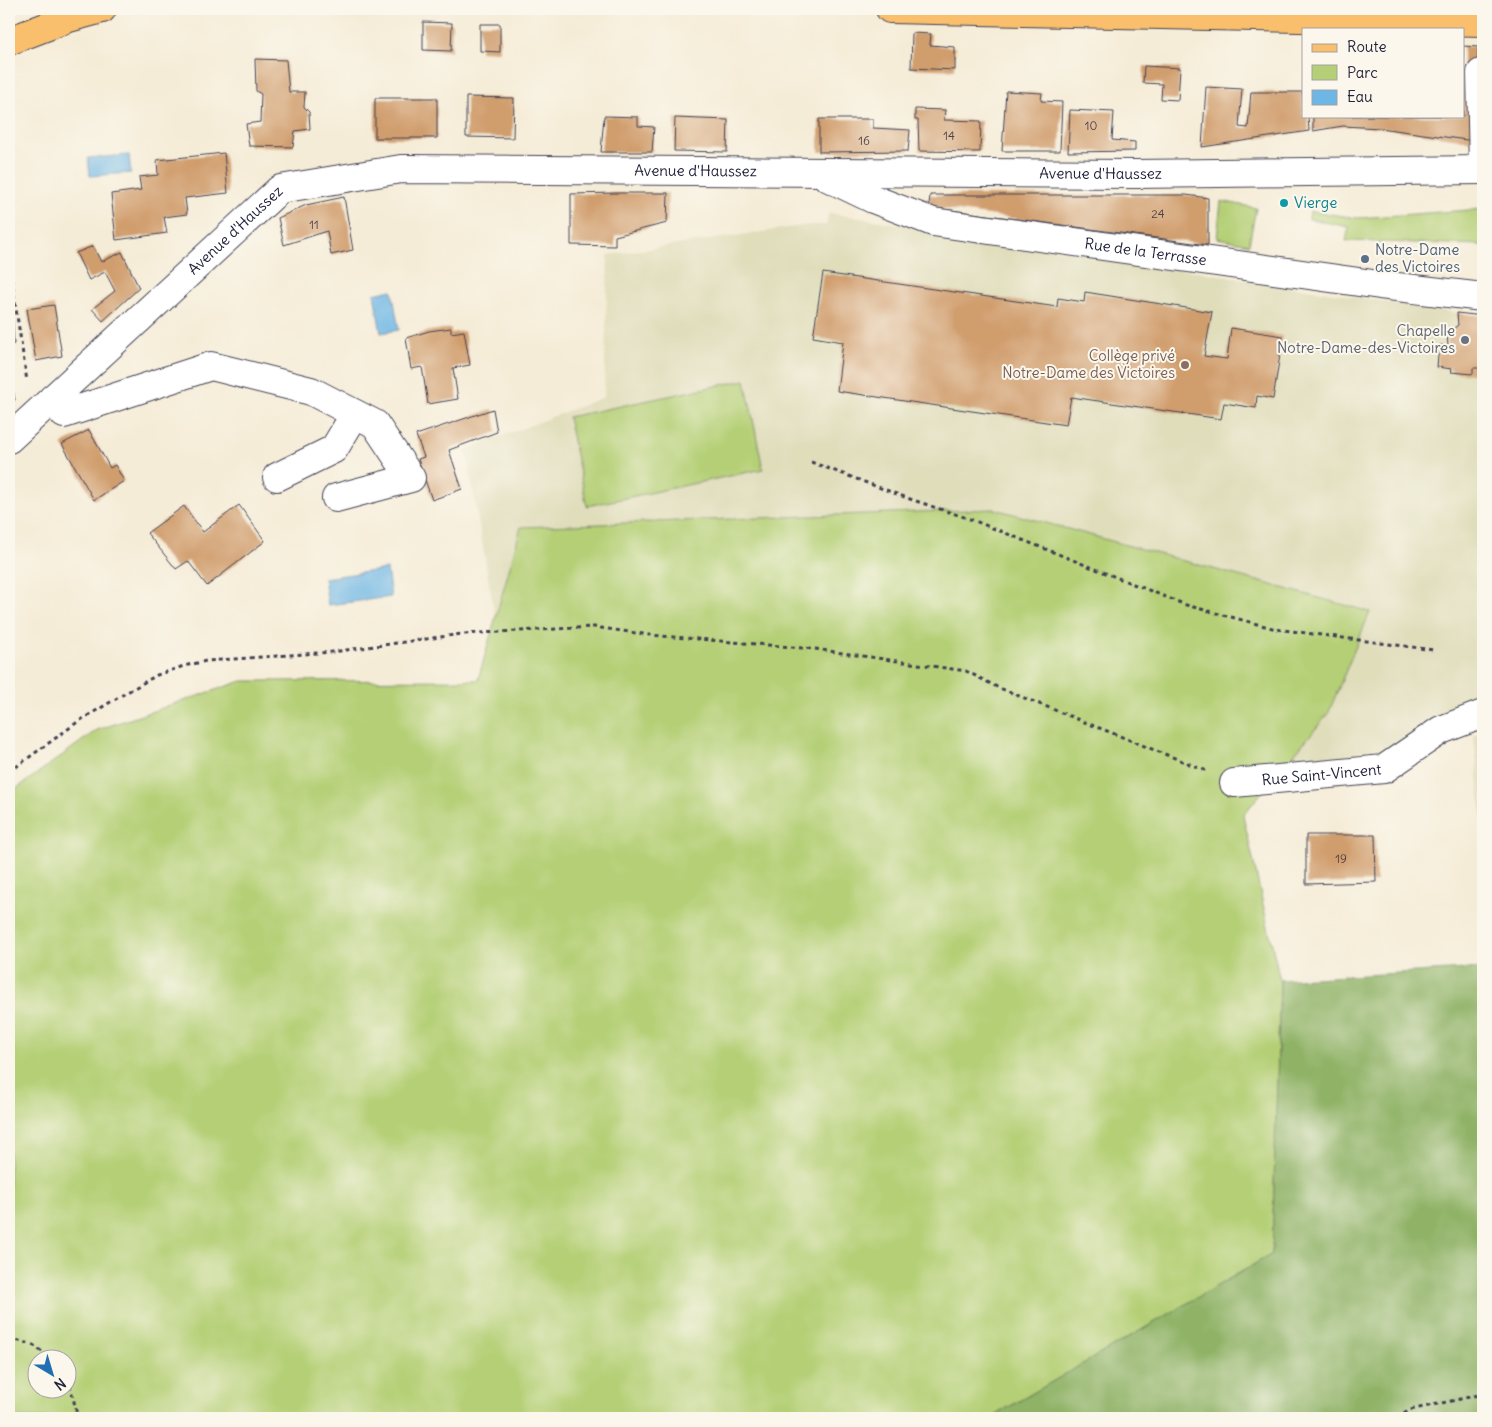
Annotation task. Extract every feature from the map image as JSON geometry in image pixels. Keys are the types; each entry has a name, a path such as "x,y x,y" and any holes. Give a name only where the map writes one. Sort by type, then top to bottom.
{"main road":[{"path":"9,41 69,18 102,9"},
{"path":"890,9 1483,22"}],"street":[{"path":"1481,73 1483,170"},
{"name":"Avenue d'Haussez","path":"9,438 280,189 401,169 1136,174 1483,170"},
{"name":"Rue de la Terrasse","path":"819,173 873,199 933,222 1483,297"},
{"path":"47,403 64,414 211,366 310,391 375,424 411,478 336,498"},
{"path":"276,477 334,449 355,414"},
{"name":"Rue Saint-Vincent","path":"1234,782 1384,769 1441,730 1483,714"}],"path":[{"path":"9,263 28,388 47,403"},
{"path":"811,462 970,519 1186,605 1276,629 1434,650"},
{"path":"9,772 79,721 157,676 184,666 206,662 332,652 462,634 594,627 650,635 815,649 966,671 997,686 1234,782"},
{"path":"9,1338 33,1346 39,1350"},
{"path":"1397,1418 1410,1410 1483,1394"},
{"path":"74,1400 78,1418"}],"shaded area":[{"path":"829,213 1457,313 1483,315 1483,696 1387,753 1270,761 964,648 495,617 466,450 604,397 608,255 808,225 826,225"},
{"path":"1483,732 1483,830 1474,735"}],"green space":[{"path":"1221,201 1256,208 1249,244 1217,238"},
{"path":"1483,209 1483,245 1346,241 1349,227 1309,219 1310,211 1357,218"},
{"path":"745,380 763,469 587,506 568,417"},
{"path":"995,509 1370,612 1328,714 1243,815 1280,980 1272,1254 990,1418 9,1418 9,794 97,730 242,681 478,680 521,527"},
{"path":"1483,968 1483,1418 990,1418 1272,1254 1280,980"}],"water":[{"path":"129,155 131,173 90,176 88,158"},
{"path":"392,290 399,330 381,333 374,294"},
{"path":"387,569 391,597 328,605 324,578"}],"building":[{"path":"423,22 452,23 451,51 423,50"},
{"path":"480,24 500,24 500,52 480,51"},
{"path":"912,33 931,34 930,45 955,47 955,70 911,68"},
{"path":"1464,46 1478,47 1474,141 1380,128 1343,126 1313,131 1313,118 1464,118"},
{"path":"255,59 286,60 289,92 305,92 304,107 309,112 310,129 295,131 293,147 249,146 246,124 260,122 261,94 256,91"},
{"path":"1144,66 1180,68 1178,100 1161,99 1162,84 1143,83"},
{"path":"1206,87 1242,89 1239,127 1248,128 1251,92 1302,92 1302,118 1308,118 1309,131 1202,147"},
{"path":"1006,91 1042,93 1041,101 1062,102 1060,151 1002,151"},
{"path":"466,97 514,98 513,138 466,137"},
{"path":"375,98 437,98 437,138 375,138"},
{"path":"915,109 945,110 944,120 981,121 980,152 919,151 918,120 915,120"},
{"path":"1070,110 1114,112 1112,140 1135,142 1135,151 1068,152"},
{"path":"604,116 638,117 638,126 654,127 652,152 601,152"},
{"path":"675,118 728,120 727,152 674,151"},
{"path":"819,119 873,119 873,128 910,130 908,151 819,152"},
{"path":"224,153 228,193 185,198 187,214 164,217 167,233 116,240 111,194 141,190 139,177 158,175 157,160"},
{"path":"668,193 667,223 615,236 615,246 571,245 571,194"},
{"path":"930,195 1186,195 1208,198 1208,245 929,207"},
{"path":"344,197 353,250 331,255 327,231 284,245 278,218 306,205"},
{"path":"93,246 101,262 122,252 139,288 103,321 92,309 115,291 105,272 89,280 76,253"},
{"path":"823,273 1057,307 1058,298 1084,302 1085,292 1212,312 1204,356 1227,359 1231,328 1283,336 1273,399 1257,396 1256,408 1224,403 1221,419 1071,397 1066,425 837,391 843,342 813,337"},
{"path":"54,305 62,356 36,361 27,309"},
{"path":"12,309 14,344 9,345 9,310"},
{"name":"Chapelle Notre-Dame-des-Victoires","path":"1457,313 1483,316 1483,368 1473,368 1473,374 1451,372 1452,369 1437,367 1439,345 1448,346 1447,334 1458,325"},
{"path":"451,328 451,333 464,331 470,365 453,368 458,399 428,404 422,367 411,369 406,338 429,331"},
{"path":"13,389 15,400 9,406 9,390"},
{"path":"493,409 497,432 449,450 462,489 432,500 418,459 424,457 416,435"},
{"path":"89,430 110,468 115,465 124,481 94,500 62,444"},
{"path":"239,505 265,541 207,586 188,561 176,569 147,533 184,506 203,532"},
{"path":"1306,835 1375,835 1376,882 1306,884"}],"place":[{"name":"Vierge","path":"1284,203"},
{"name":"Notre-Dame des Victoires","path":"1365,259"},
{"name":"Chapelle Notre-Dame-des-Victoires","path":"1465,340"},
{"name":"Collège privé Notre-Dame des Victoires","path":"1185,365"}]}
